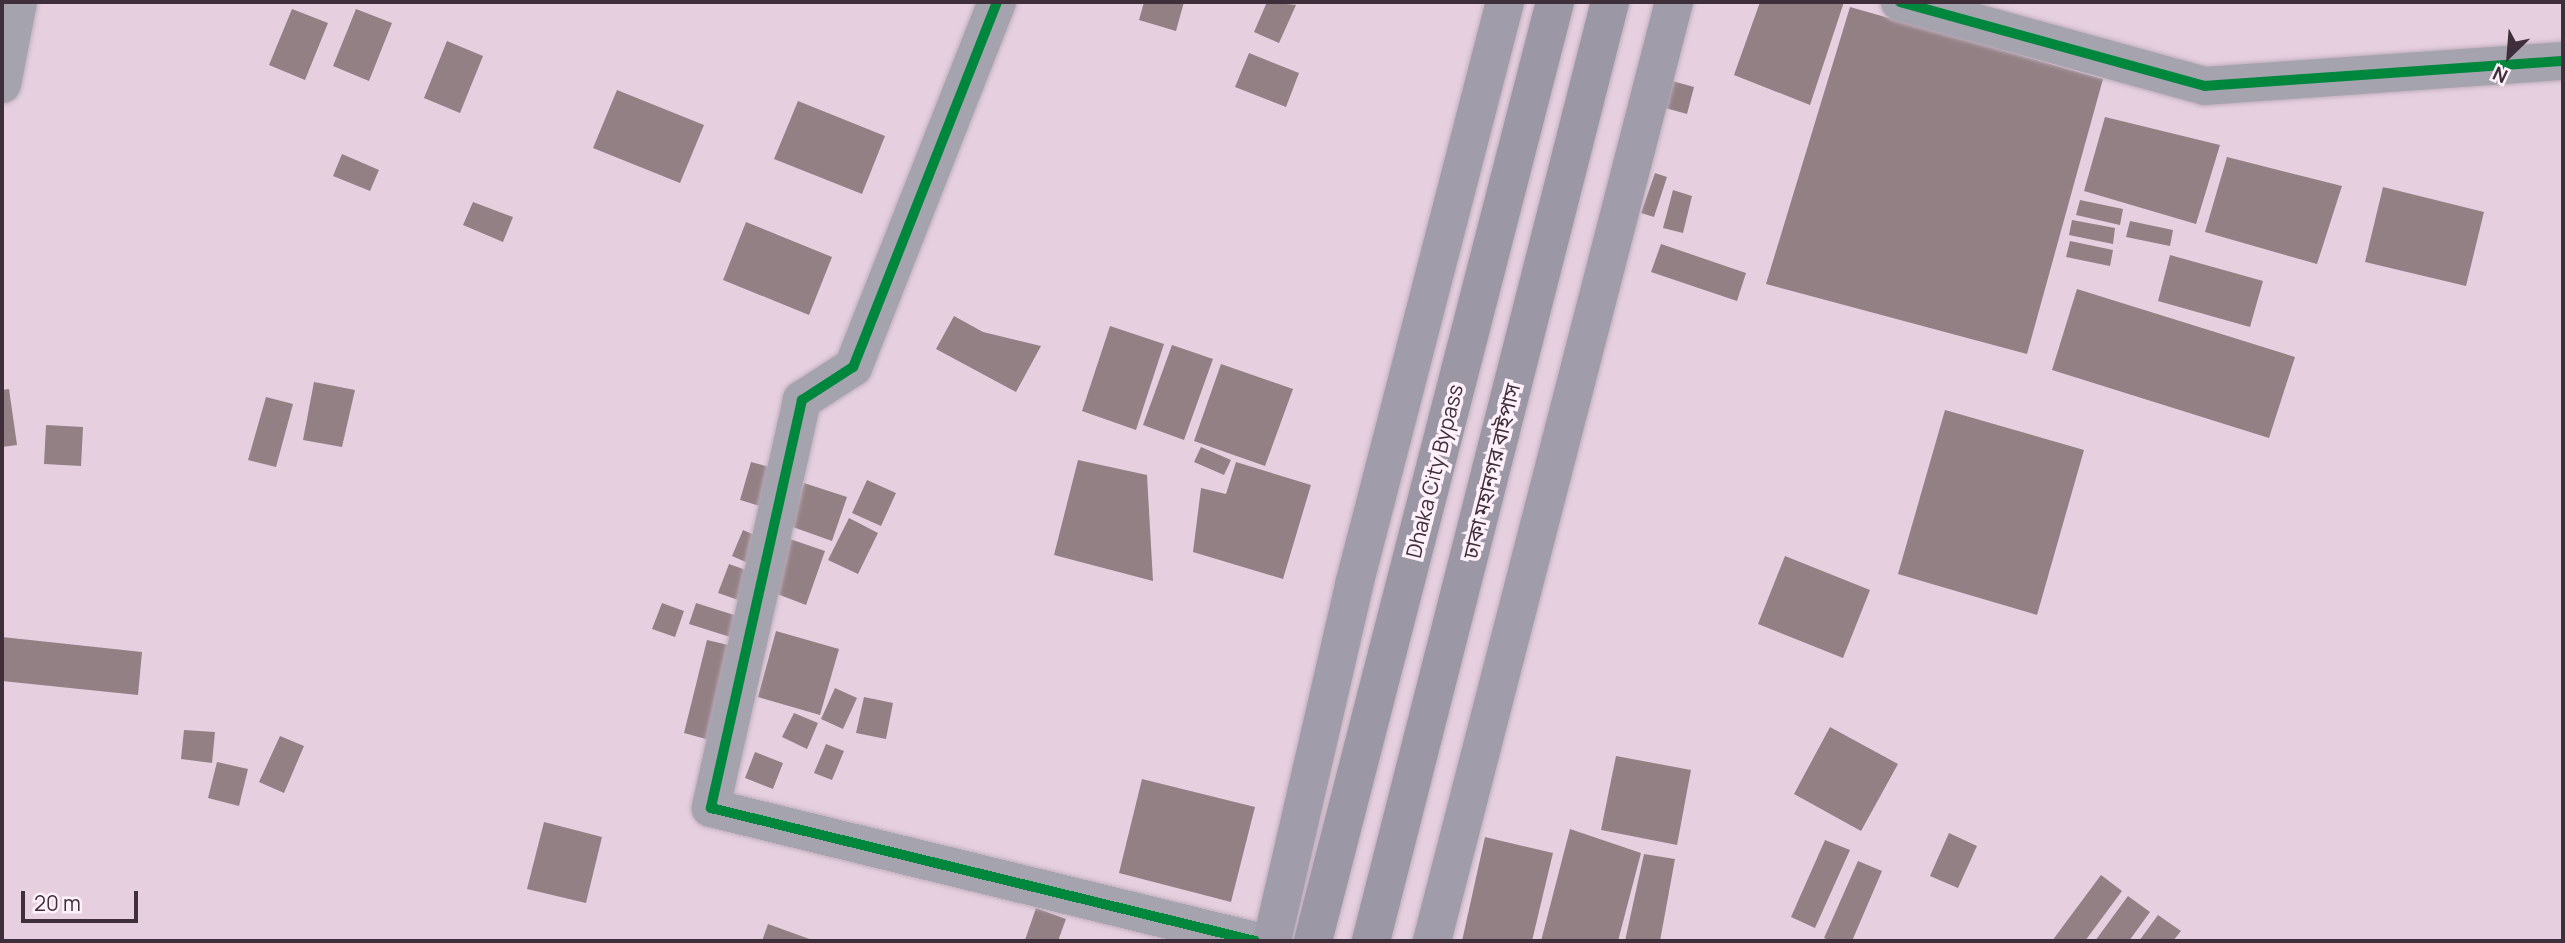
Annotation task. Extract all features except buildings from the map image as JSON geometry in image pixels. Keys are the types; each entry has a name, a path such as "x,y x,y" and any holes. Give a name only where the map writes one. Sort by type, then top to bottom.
{"highway":[{"name":"Dhaka City Bypass","path":"1313,941 1555,2"},
{"name":"ঢাকা মহানগর বাইপাস","path":"1371,941 1611,2"}],"main road":[{"path":"1272,941 1354,585 1505,2"},
{"path":"1432,941 1674,2"}],"street":[{"path":"2,85 18,2"},
{"path":"997,2 853,367 802,400 711,808 1255,941"},
{"path":"1900,2 2206,86 2563,61"}],"cycle path":[{"path":"997,2 853,367 802,400 711,808 1255,941"},
{"path":"1900,2 2205,86 2563,61"}]}
